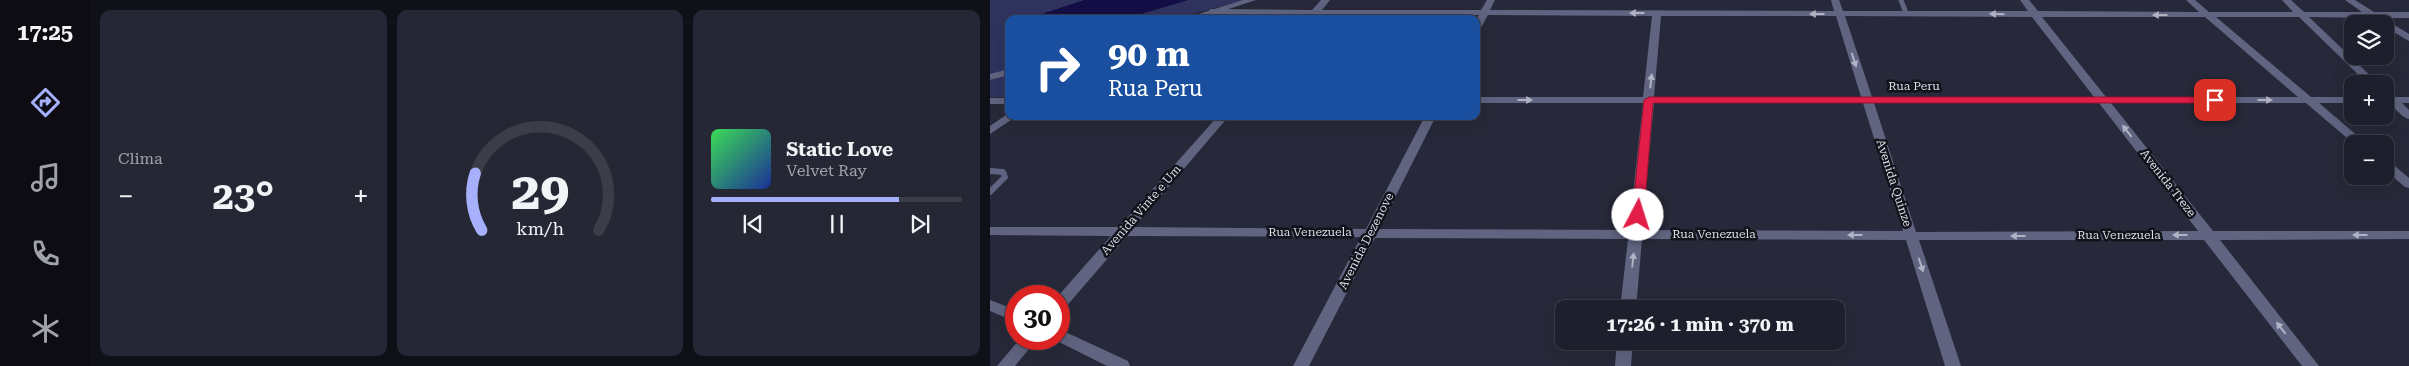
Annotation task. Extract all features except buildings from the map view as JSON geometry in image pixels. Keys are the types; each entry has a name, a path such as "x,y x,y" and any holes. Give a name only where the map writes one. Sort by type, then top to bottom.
{"street":[{"path":"1201,15 1252,0"},
{"path":"1313,15 1326,0"},
{"path":"1480,20 1491,0"},
{"name":"Avenida Quinze","path":"1834,0 1953,366"},
{"name":"Avenida Treze","path":"2024,0 2311,366"},
{"path":"2190,0 2350,135"},
{"path":"2286,0 2364,75"},
{"path":"2349,0 2373,15"},
{"path":"1211,12 1287,15"},
{"path":"1369,15 1484,13 2344,15"},
{"path":"1629,300 1657,13"},
{"path":"2394,15 2409,15"},
{"path":"2394,28 2409,38"},
{"path":"990,77 1005,73"},
{"path":"2394,99 2409,100"},
{"name":"Rua Peru","path":"1480,100 2344,100"},
{"path":"990,101 1005,101"},
{"path":"2394,104 2409,116"},
{"path":"990,131 1005,120"},
{"name":"Avenida Vinte e Um","path":"1070,292 1220,120"},
{"name":"Avenida Dezenove","path":"1301,366 1429,120"},
{"path":"2394,172 2409,184"},
{"name":"Rua Venezuela","path":"990,231 1911,236 2409,235"},
{"path":"990,305 1005,311"},
{"path":"1070,340 1122,366"},
{"path":"1004,366 1019,350"},
{"path":"1623,366 1624,350"}],"lane":[{"path":"1900,0 1906,13"},
{"path":"990,171 1003,172 1005,177 990,192"}],"shaded area":[{"path":"990,0 1246,0 1188,15 1005,15 1005,71 990,75"},
{"path":"1084,0 1188,0 1138,15 1042,15"},
{"path":"1005,76 1005,97 990,97 990,80"}],"route":[{"path":"1638,215 1649,100 2215,100"}]}
